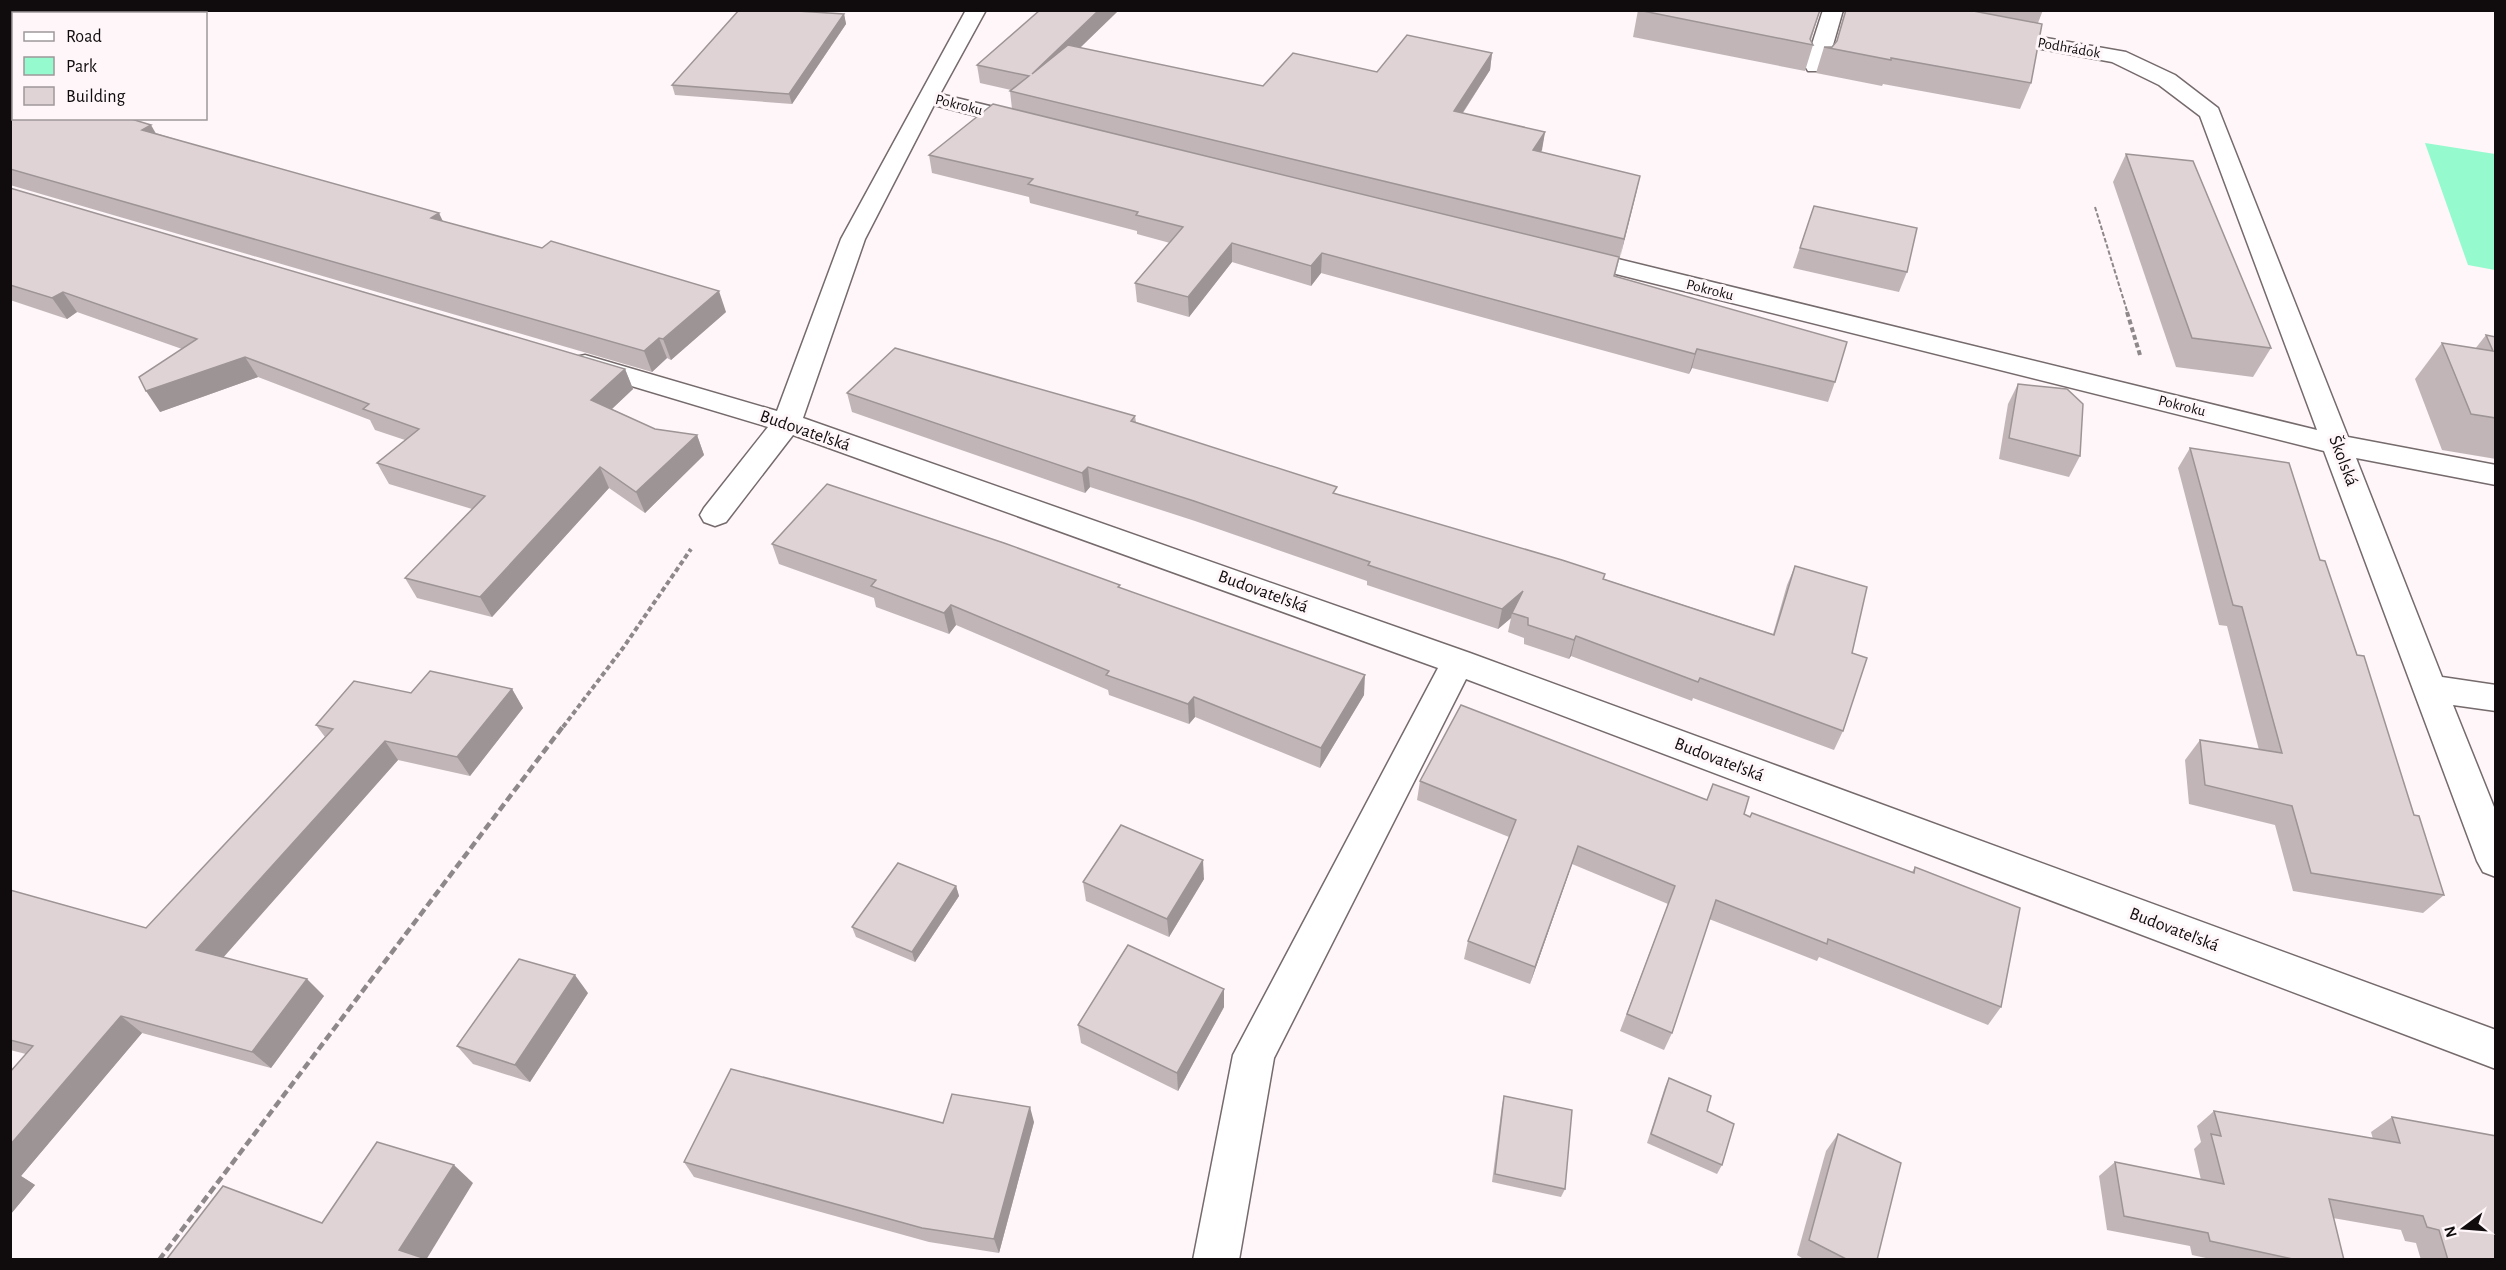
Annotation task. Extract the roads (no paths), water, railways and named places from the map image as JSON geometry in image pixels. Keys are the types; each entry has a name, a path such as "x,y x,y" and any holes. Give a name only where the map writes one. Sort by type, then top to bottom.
{"street":[{"path":"715,515 787,423 853,240 927,97 976,10"},
{"path":"1816,66 1833,10"},
{"name":"Podhrádok","path":"1977,32 2118,57 2167,80"},
{"name":"Školská","path":"2167,80 2210,114 2496,861"},
{"name":"Pokroku","path":"927,97 1054,128"},
{"name":"Pokroku","path":"1552,251 2336,444 2496,475"},
{"name":"Budovateľská","path":"558,356 787,423 1458,662 2496,1050"},
{"path":"1216,1260 1254,1055 1458,662"},
{"path":"2431,688 2496,698"}]}
